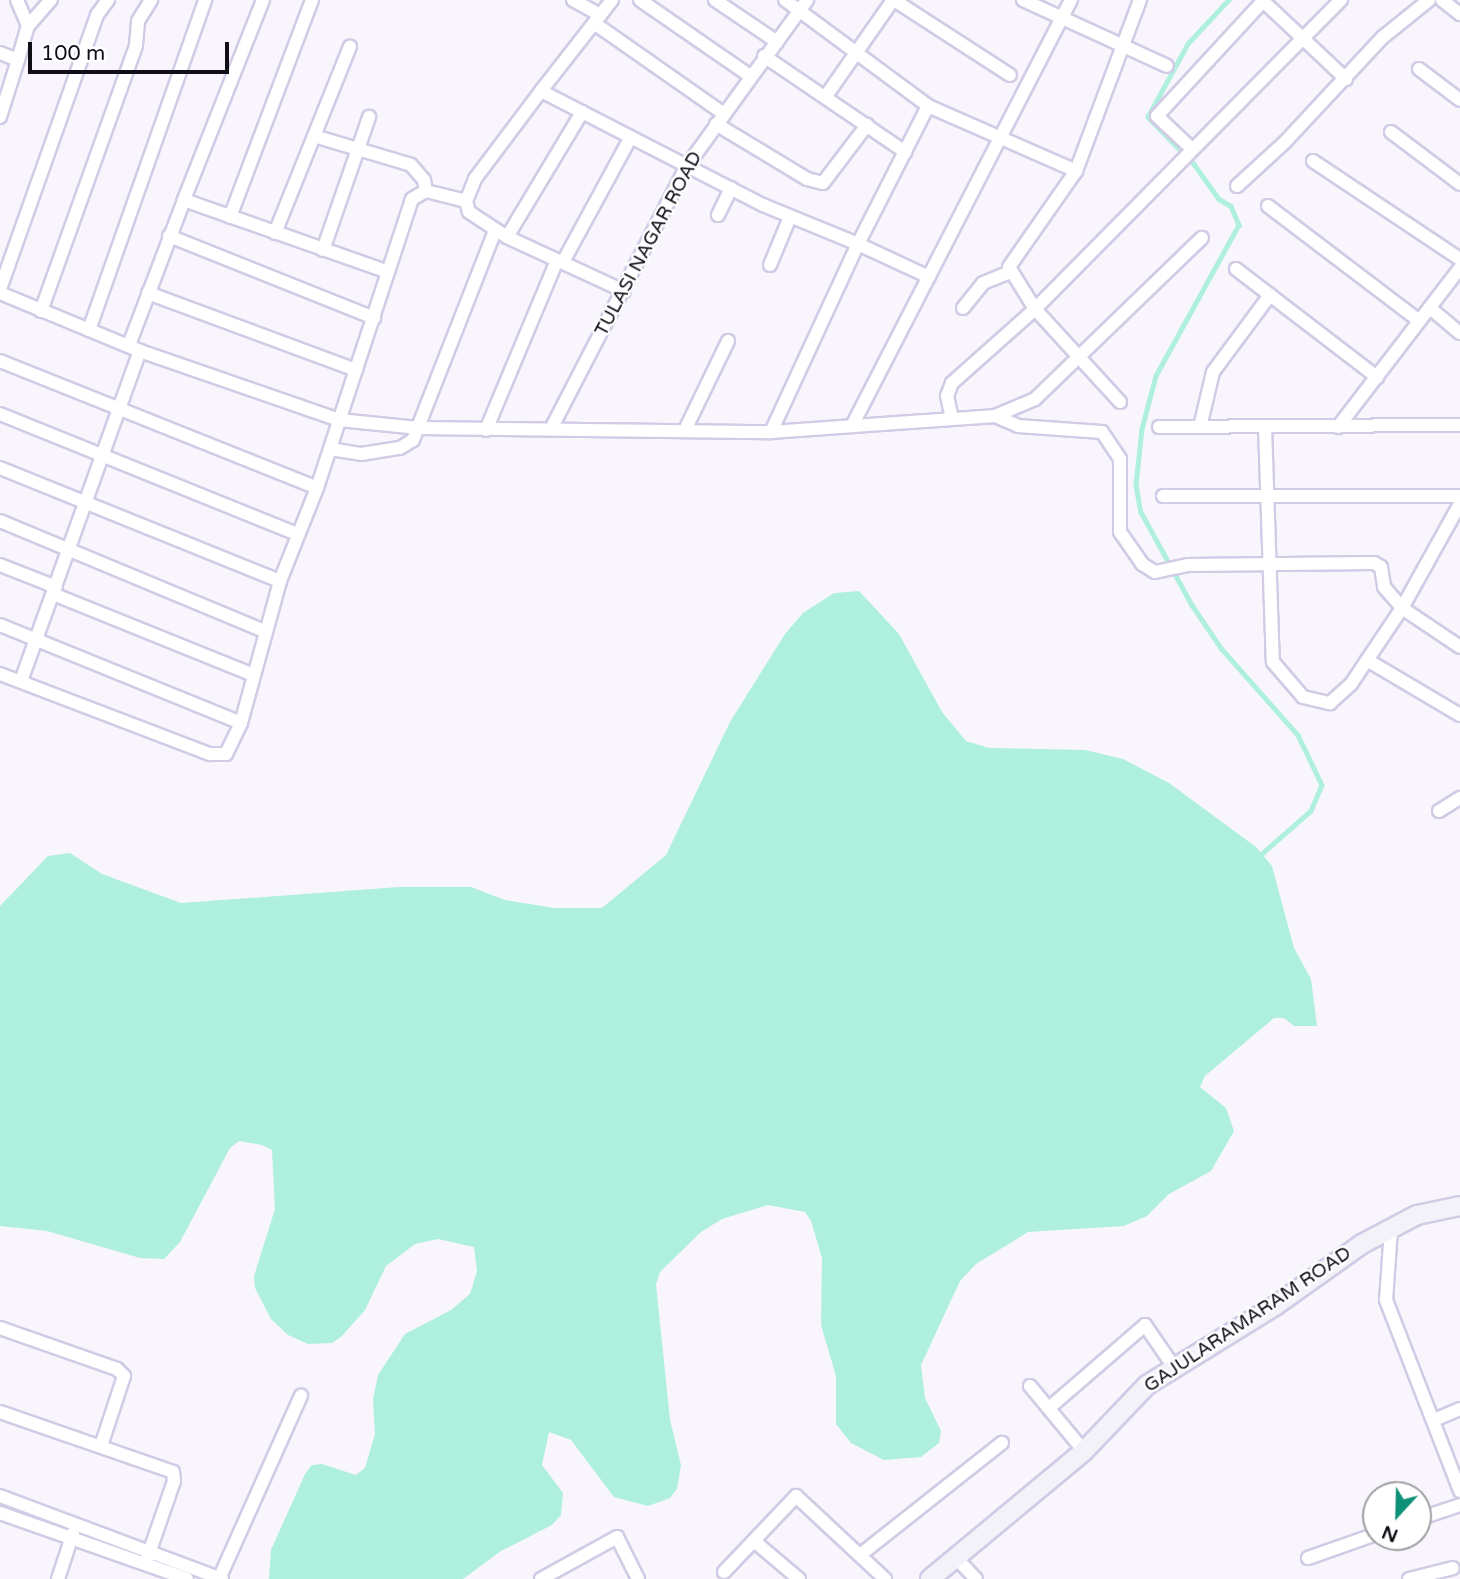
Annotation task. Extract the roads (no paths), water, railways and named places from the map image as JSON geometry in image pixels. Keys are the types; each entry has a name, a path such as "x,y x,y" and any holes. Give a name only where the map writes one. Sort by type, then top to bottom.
{"main road":[{"name":"GAJULARAMARAM ROAD","path":"930,1579 1084,1451 1147,1385 1391,1229 1417,1215 1460,1206"}],"street":[{"path":"17,0 28,26"},
{"path":"0,117 6,86 18,60 28,26 51,0"},
{"path":"108,0 97,15 0,291 41,311 135,348 340,420 419,428 486,430 552,428 771,432 995,416 1035,399 1202,238"},
{"path":"41,311 136,45 138,21 151,0"},
{"path":"89,330 205,0"},
{"path":"21,681 120,409 149,293 169,236 262,0"},
{"path":"230,217 312,0"},
{"path":"573,0 720,119 816,183 830,176 867,125"},
{"path":"466,201 483,165 612,0"},
{"path":"640,0 750,76"},
{"path":"715,0 777,42"},
{"path":"785,0 804,6 856,53 928,106 1076,171"},
{"path":"826,96 893,0 1010,75"},
{"path":"1023,0 1167,66"},
{"path":"852,426 1003,139 1071,0"},
{"path":"1120,402 1035,309 1009,267 1076,171 1140,0"},
{"path":"952,419 947,396 952,383 1035,309 1301,37 1341,0"},
{"path":"1237,186 1346,79 1384,37 1429,0"},
{"path":"1442,0 1460,14"},
{"path":"1188,153 1157,116 1263,1 1346,79"},
{"name":"TULASI NAGAR ROAD","path":"552,428 687,166 764,56 804,6"},
{"path":"275,233 350,46"},
{"path":"0,53 18,60"},
{"path":"764,56 905,152"},
{"path":"1419,69 1460,100"},
{"path":"541,91 790,218 858,244 929,277"},
{"path":"771,432 858,244 928,106"},
{"path":"507,237 582,112"},
{"path":"323,250 369,117"},
{"path":"1391,132 1460,184"},
{"path":"314,136 411,165 424,180 426,191"},
{"path":"486,430 560,261 631,137"},
{"path":"1313,161 1460,259"},
{"path":"718,215 730,188"},
{"path":"0,674 210,754 226,754 241,723 264,631 280,581 317,488 412,199 426,191 466,201 479,222 624,291"},
{"path":"184,200 388,272"},
{"path":"1268,206 1418,320"},
{"path":"770,265 790,218"},
{"path":"330,449 361,454 407,446 419,428 495,231"},
{"path":"169,236 374,318"},
{"path":"1338,427 1460,268"},
{"path":"1236,269 1377,377"},
{"path":"963,308 982,283 1010,272"},
{"path":"149,293 356,370"},
{"path":"1200,427 1213,372 1270,295"},
{"path":"1430,308 1460,333"},
{"path":"685,430 728,341"},
{"path":"0,361 317,488"},
{"path":"0,414 105,454 297,534"},
{"path":"995,416 1018,426 1102,432 1120,459 1120,532 1142,564 1155,572 1188,565 1374,563 1381,567 1384,587 1402,608 1460,646"},
{"path":"1159,427 1460,425"},
{"path":"1265,426 1273,663 1303,697 1330,703 1351,684 1402,608 1460,504"},
{"path":"0,468 280,581"},
{"path":"1163,496 1460,496"},
{"path":"0,521 264,631"},
{"path":"0,565 253,675"},
{"path":"0,625 241,723"},
{"path":"1367,660 1460,715"},
{"path":"1439,811 1460,798"},
{"path":"1391,1229 1386,1300 1460,1490"},
{"path":"1049,1408 1145,1325 1174,1367"},
{"path":"0,1328 117,1369 124,1376 101,1446"},
{"path":"1030,1386 1084,1451"},
{"path":"0,1513 72,1539 148,1556 220,1578 301,1396"},
{"path":"1434,1420 1460,1409"},
{"path":"0,1412 173,1472 174,1481 148,1556"},
{"path":"860,1555 1002,1443"},
{"path":"724,1572 796,1496 885,1579"},
{"path":"0,1498 76,1522 148,1556 187,1579"},
{"path":"1432,1515 1460,1505"},
{"path":"58,1579 76,1522"},
{"path":"541,1579 617,1537 638,1579"},
{"path":"1308,1558 1362,1539"},
{"path":"754,1541 799,1579"},
{"path":"955,1557 976,1579"},
{"path":"1409,1579 1456,1571"}],"waterway":[{"path":"1229,0 1188,44 1148,117 1194,164 1219,199 1231,206 1239,225 1156,376 1142,429 1136,485 1141,512 1192,605 1221,648 1298,735 1322,785 1311,811 1262,854"}]}
